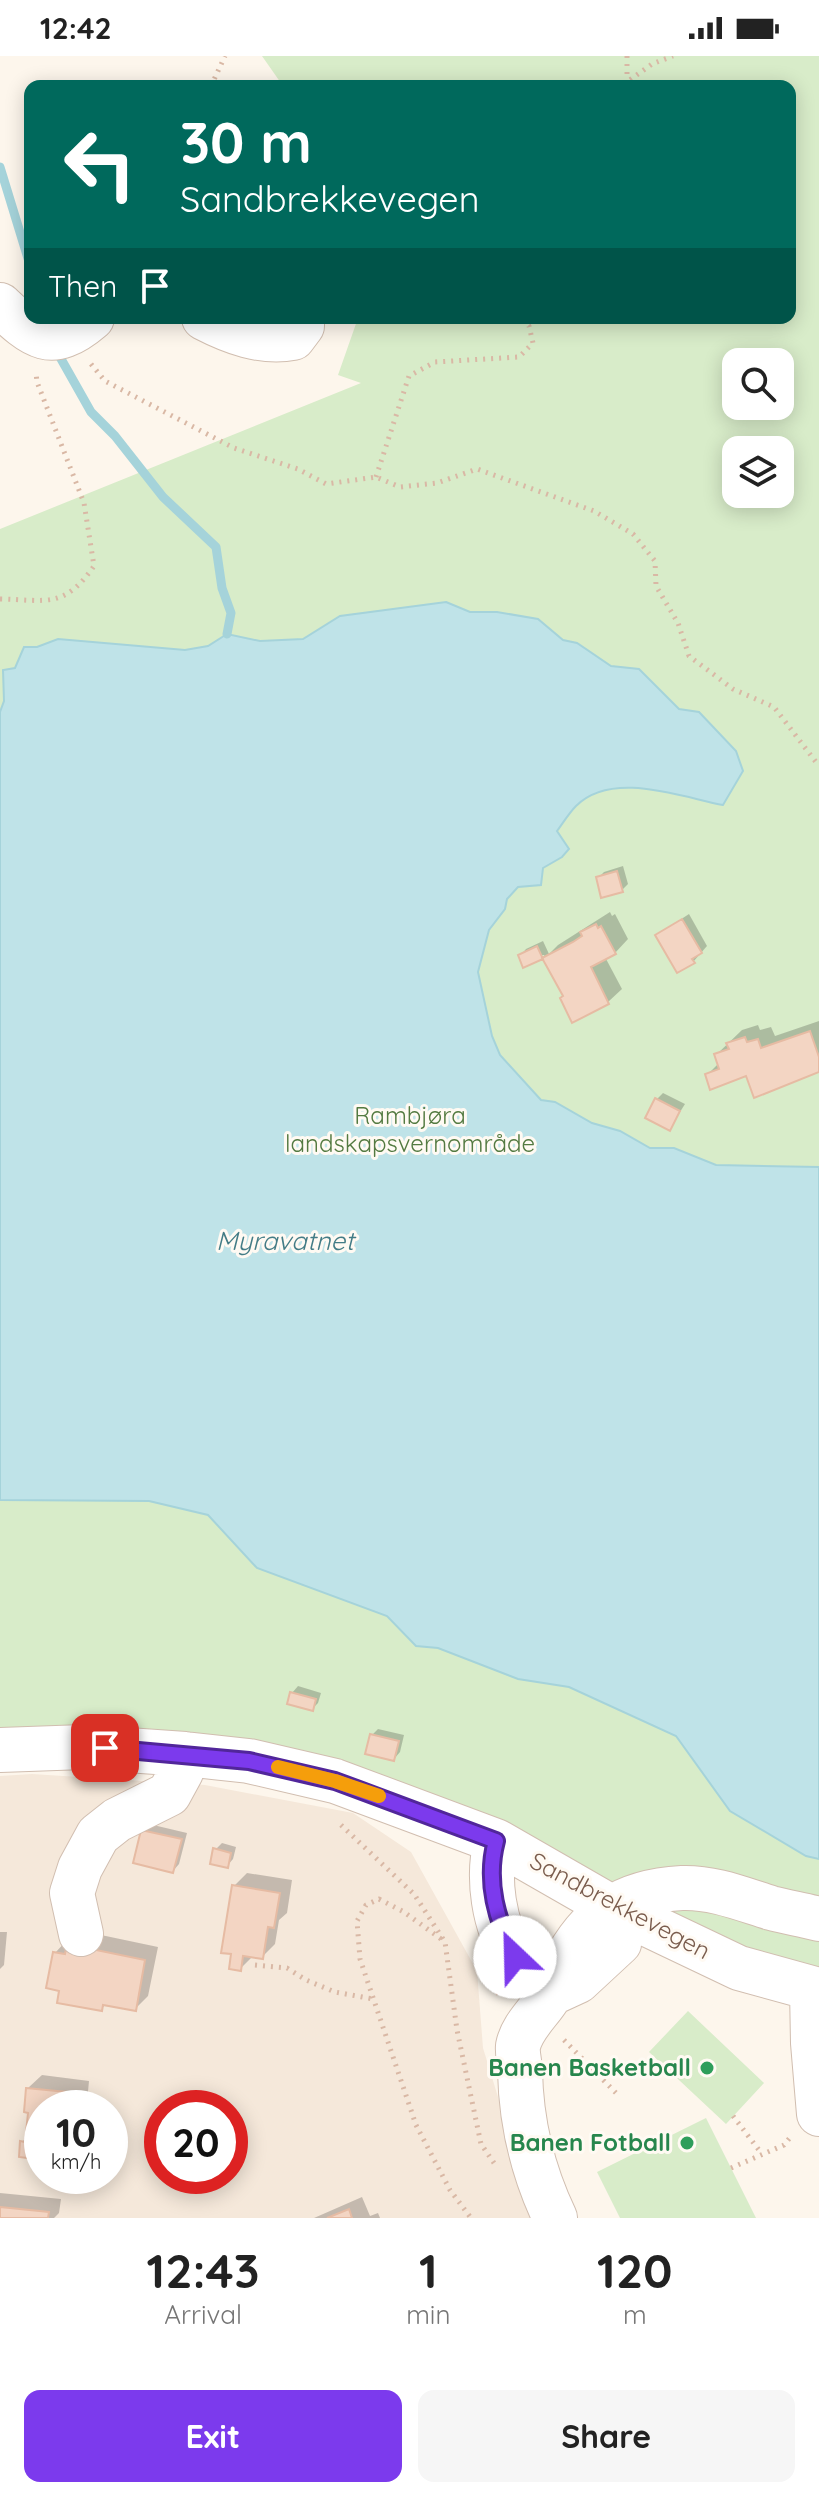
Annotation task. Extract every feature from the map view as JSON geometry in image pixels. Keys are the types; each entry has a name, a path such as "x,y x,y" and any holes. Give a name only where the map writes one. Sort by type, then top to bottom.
{"street":[{"path":"0,305 24,314"},
{"path":"216,324 233,333 280,341 293,338 302,324"},
{"name":"Sandbrekkevegen","path":"0,1750 84,1747 185,1754 249,1761 335,1781 496,1841 611,1907 739,1968 816,1990"},
{"path":"81,1934 72,1893 80,1868 115,1840 117,1820 169,1794 181,1772 185,1754"},
{"path":"496,1841 492,1874 501,1930 552,2012"},
{"path":"555,2218 538,2181 520,2096 518,2047 531,2018 552,2012 578,1981 619,1943 611,1907 651,1893 683,1888 715,1891 819,1919"},
{"path":"809,2119 816,1990"}],"path":[{"path":"214,80 225,56"},
{"path":"627,56 627,80"},
{"path":"632,80 652,64 673,56"},
{"path":"376,477 409,376 435,362 519,357 533,343 527,324"},
{"path":"0,599 60,600 80,585 94,566 84,503 37,382 64,329 105,381 234,448 298,469 326,484 376,477 400,487 437,483 477,469 594,511 633,534 655,561 656,586 678,623 689,656 733,689 774,707 819,766"},
{"path":"334,1819 414,1894 445,1942 457,2030 466,2067"},
{"path":"445,1942 404,1912 379,1899 366,1905 357,1921 360,1959 416,2125 450,2190 471,2218"},
{"path":"255,1965 287,1968 335,1992 374,2000"},
{"path":"552,2012 617,2094"},
{"path":"733,2116 762,2154"},
{"path":"731,2168 784,2145 809,2119"}],"shaded area":[{"path":"32,1774 205,1785 353,1813 411,1852 477,1971 483,2048 535,2218 0,2218 0,1776"}],"green space":[{"name":"Rambjøra landskapsvernområde","path":"262,56 819,56 819,1983 788,1973 421,1790 0,1732 0,529 361,383 338,375 356,324 796,324 796,80 279,80"},
{"name":"Banen Basketball","path":"688,2011 764,2083 726,2124 649,2052"},
{"name":"Banen Fotball","path":"706,2118 756,2218 620,2218 597,2172"}],"water":[{"name":"Myravatnet","path":"446,602 470,612 497,612 538,619 563,640 577,643 611,666 639,669 679,709 699,712 736,751 743,771 723,805 668,792 627,788 591,795 576,806 557,831 569,849 543,868 541,885 518,887 507,899 505,909 489,930 478,972 492,1036 500,1055 541,1100 555,1102 592,1123 620,1131 650,1148 674,1148 716,1165 819,1167 819,1859 806,1856 730,1811 676,1736 569,1687 518,1679 438,1648 416,1646 387,1616 257,1568 208,1515 149,1501 0,1500 0,712 4,701 3,670 15,668 24,647 37,647 58,639 185,650 208,646 227,634 260,641 303,639 340,616"}],"building":[{"path":"617,871 623,892 601,898 596,877"},
{"path":"682,919 702,953 692,959 695,963 677,973 655,935"},
{"path":"596,924 598,928 601,926 616,954 591,967 609,1004 572,1023 560,998 563,996 542,958 573,942 582,936 580,932"},
{"path":"537,946 543,959 523,968 518,955"},
{"path":"810,1031 819,1057 819,1072 754,1098 746,1076 710,1090 705,1074 719,1069 714,1054 729,1049 726,1043 745,1037 747,1042 758,1039 761,1048"},
{"path":"655,1098 680,1111 670,1131 645,1118"},
{"path":"290,1692 316,1699 313,1711 287,1704"},
{"path":"370,1734 399,1741 394,1761 365,1754"},
{"path":"141,1830 182,1839 173,1873 133,1863"},
{"path":"213,1848 231,1853 228,1868 210,1864"},
{"path":"232,1885 280,1893 274,1928 268,1927 263,1959 243,1956 241,1971 229,1969 231,1954 221,1953"},
{"path":"67,1944 145,1960 136,2011 103,2005 102,2011 57,2003 59,1991 46,1988 53,1952 65,1954"},
{"path":"497,1977 506,1987 497,1994 489,1984"},
{"path":"20,2141 24,2142 24,2158 19,2157"},
{"path":"0,2207 49,2212 48,2218 0,2218"},
{"path":"349,2209 352,2218 327,2218"}],"waterway":[{"path":"0,167 24,245"},
{"path":"56,350 91,412 115,436 163,497 216,547 222,588 231,613 227,634"}],"slow traffic":[{"path":"278,1767 379,1796"}],"place":[{"name":"Banen Basketball","path":"707,2068"},
{"name":"Banen Fotball","path":"687,2143"}],"route":[{"path":"105,1748 249,1761 335,1781 496,1841 492,1855 493,1892 501,1930 515,1957"}]}
